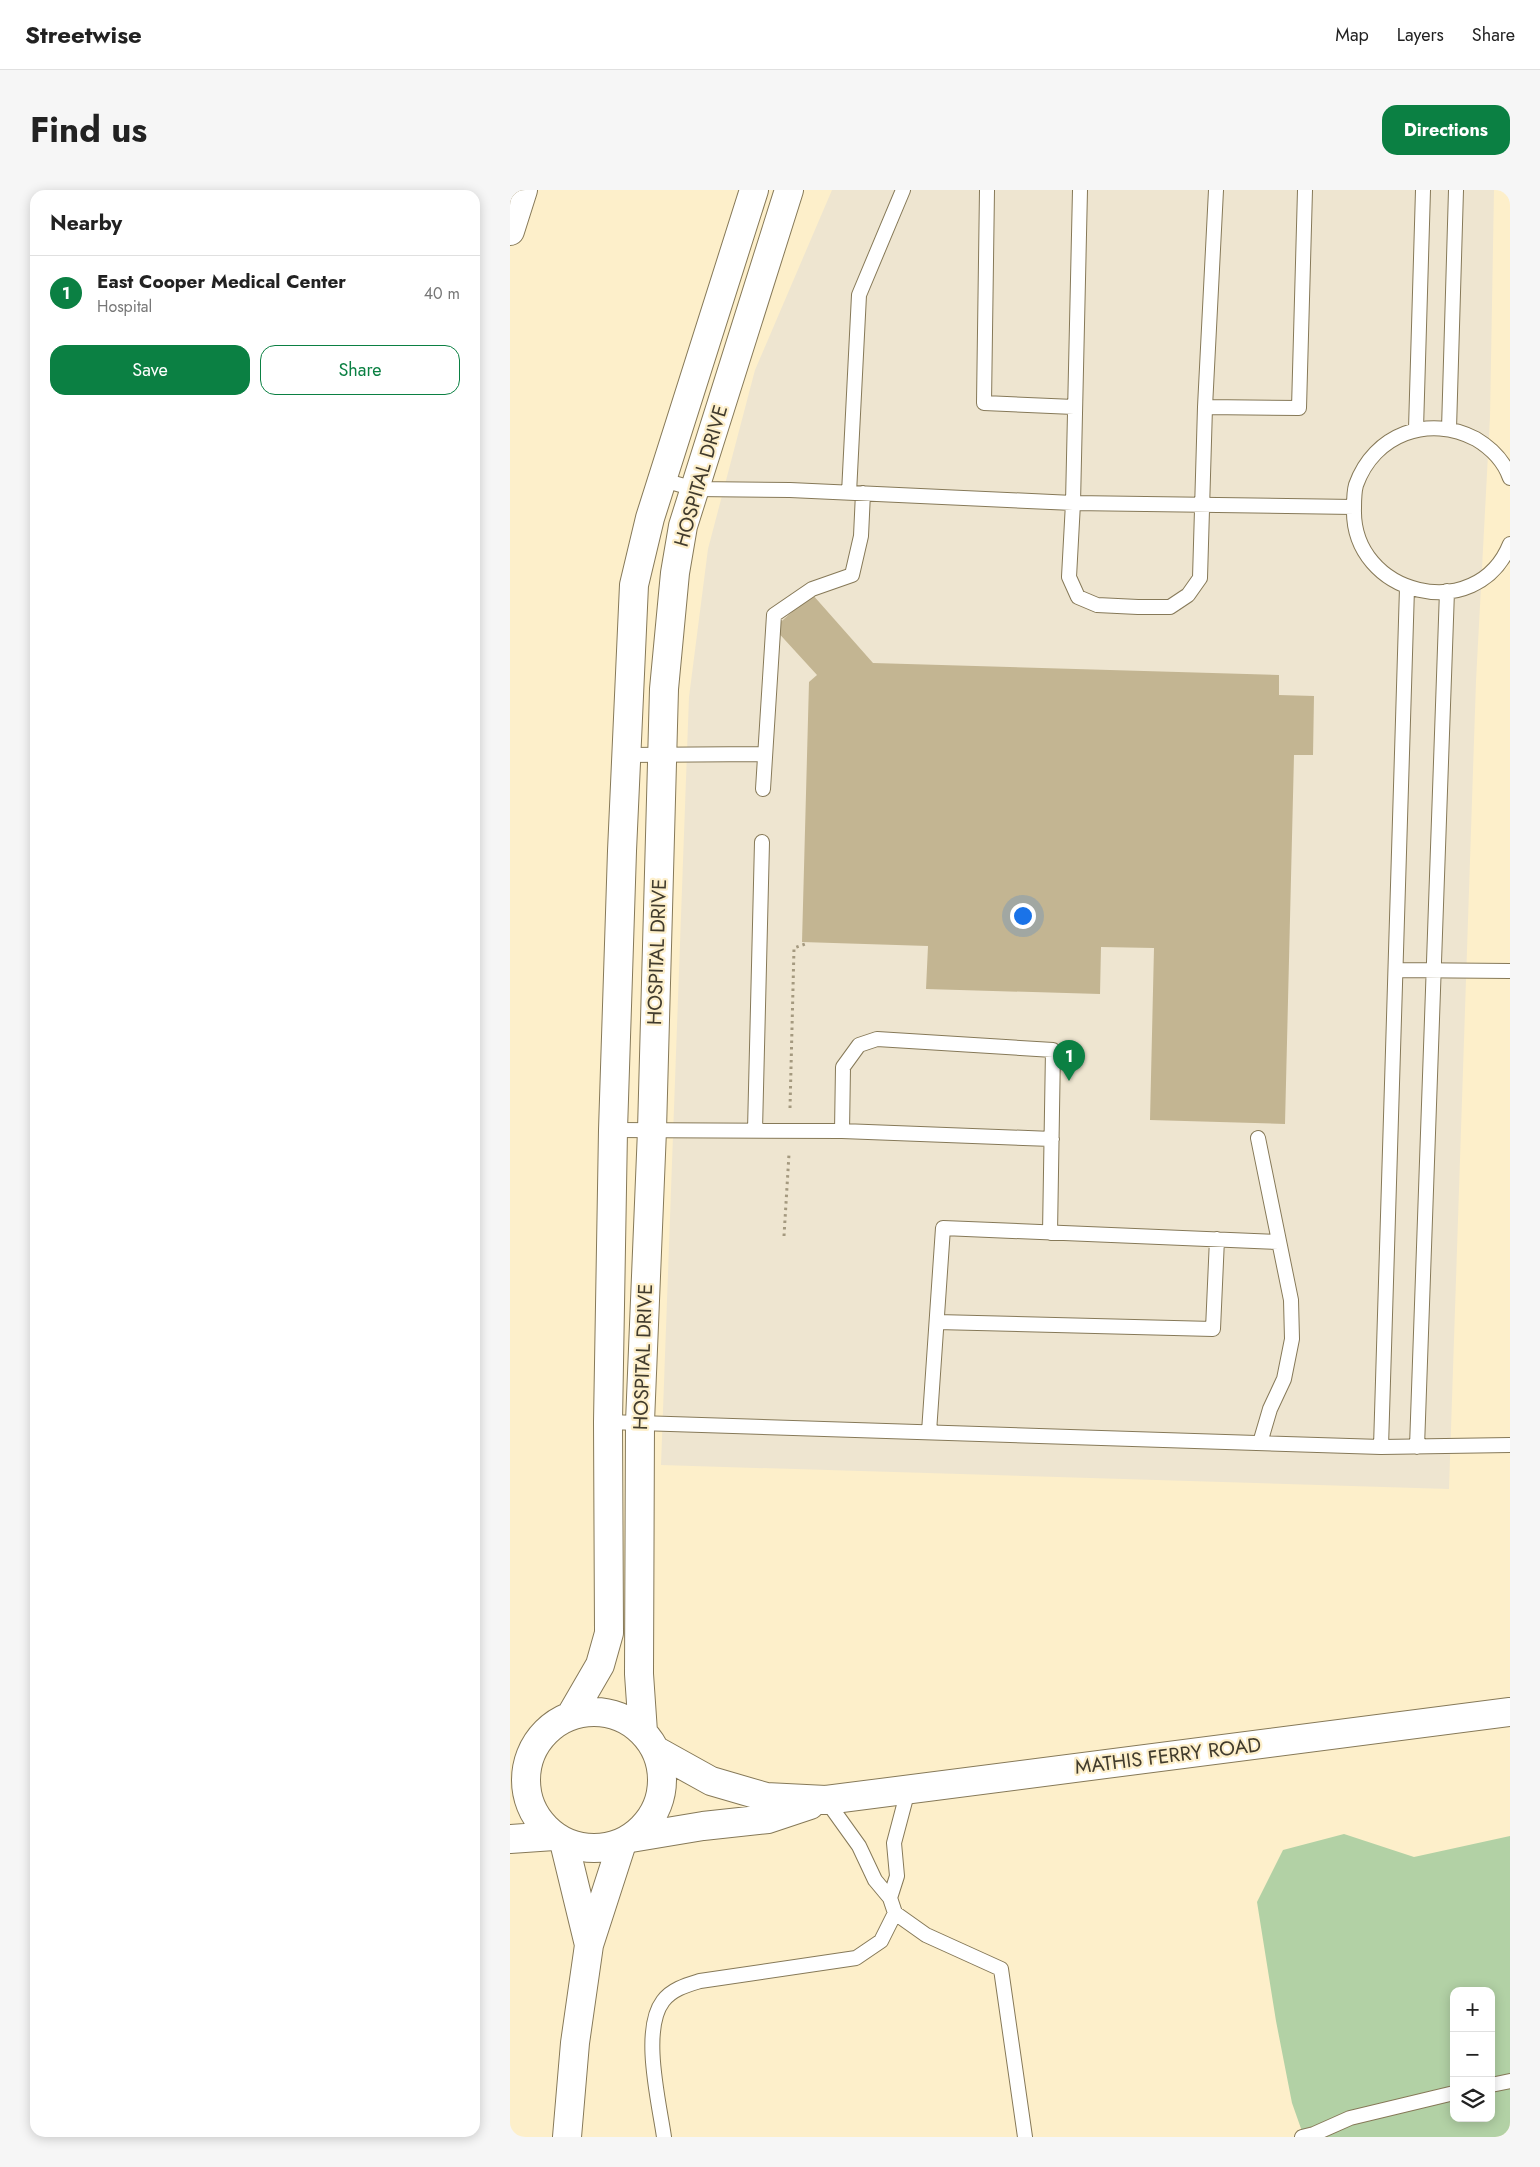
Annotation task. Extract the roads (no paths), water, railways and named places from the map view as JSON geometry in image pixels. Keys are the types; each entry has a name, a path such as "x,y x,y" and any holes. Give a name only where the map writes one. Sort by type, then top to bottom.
{"main road":[{"path":"510,231 523,190"},
{"name":"HOSPITAL DRIVE","path":"571,1716 600,1665 609,1633 608,1422 614,1130 626,755 634,585 650,518 754,190"},
{"name":"HOSPITAL DRIVE","path":"650,1742 639,1674 640,1422 652,1130 664,689 675,573 683,526 789,190"},
{"path":"596,1711 621,1717 650,1742 663,1775 660,1800 649,1822 627,1841 602,1848 583,1848 559,1839 541,1824 531,1809 526,1791 525,1773 520,1762 539,1737 553,1724 571,1716 596,1711"},
{"name":"MATHIS FERRY ROAD","path":"650,1742 711,1781 766,1797 826,1800 1510,1712"},
{"name":"MATHIS FERRY ROAD","path":"627,1841 703,1826 768,1819 826,1800"},
{"path":"510,1839 559,1839"},
{"path":"559,1839 589,1945"},
{"path":"567,2137 575,2043 589,1945 627,1841"}],"lane":[{"path":"763,789 774,615 812,589 852,575 861,536 856,493 859,295 903,190"},
{"path":"987,190 984,403 1074,407"},
{"path":"1080,190 1073,503 1069,577 1078,597 1097,605 1138,607 1170,607 1188,595 1200,578 1205,407 1216,190"},
{"path":"1205,407 1299,408 1304,190"},
{"path":"1416,429 1423,190"},
{"path":"1449,429 1456,190"},
{"path":"1510,478 1506,466 1486,445 1460,431 1432,427 1416,429 1389,441 1368,461 1355,486 1354,507 1354,525 1364,552 1382,574 1407,588 1436,593 1461,589 1487,576 1506,554 1510,544"},
{"path":"663,480 695,488 1073,503 1354,507"},
{"path":"1381,1447 1407,588"},
{"path":"1416,1447 1447,591"},
{"path":"626,755 764,754"},
{"path":"755,1130 762,842"},
{"path":"1396,970 1510,971"},
{"path":"842,1131 843,1067 859,1046 877,1039 1053,1050 1050,1233"},
{"path":"614,1130 842,1131 1052,1139"},
{"path":"1258,1138 1291,1300 1292,1339 1284,1379 1270,1409 1260,1442"},
{"path":"929,1432 943,1228 1279,1242"},
{"path":"938,1322 1213,1329 1218,1240"},
{"path":"608,1422 1381,1447 1510,1445"},
{"path":"890,1898 897,1876 894,1843 908,1790"},
{"path":"826,1800 859,1846 875,1880 890,1898 895,1913 926,1934 1001,1969 1025,2137"},
{"path":"664,2137 651,2044 654,2017 663,2000 678,1989 700,1981 856,1958 881,1941 895,1913"},
{"path":"1495,2083 1510,2081"},
{"path":"1302,2137 1314,2134 1350,2118 1450,2094"}],"place":[{"name":"East Cooper Medical Center","path":"1069,1081"}]}
